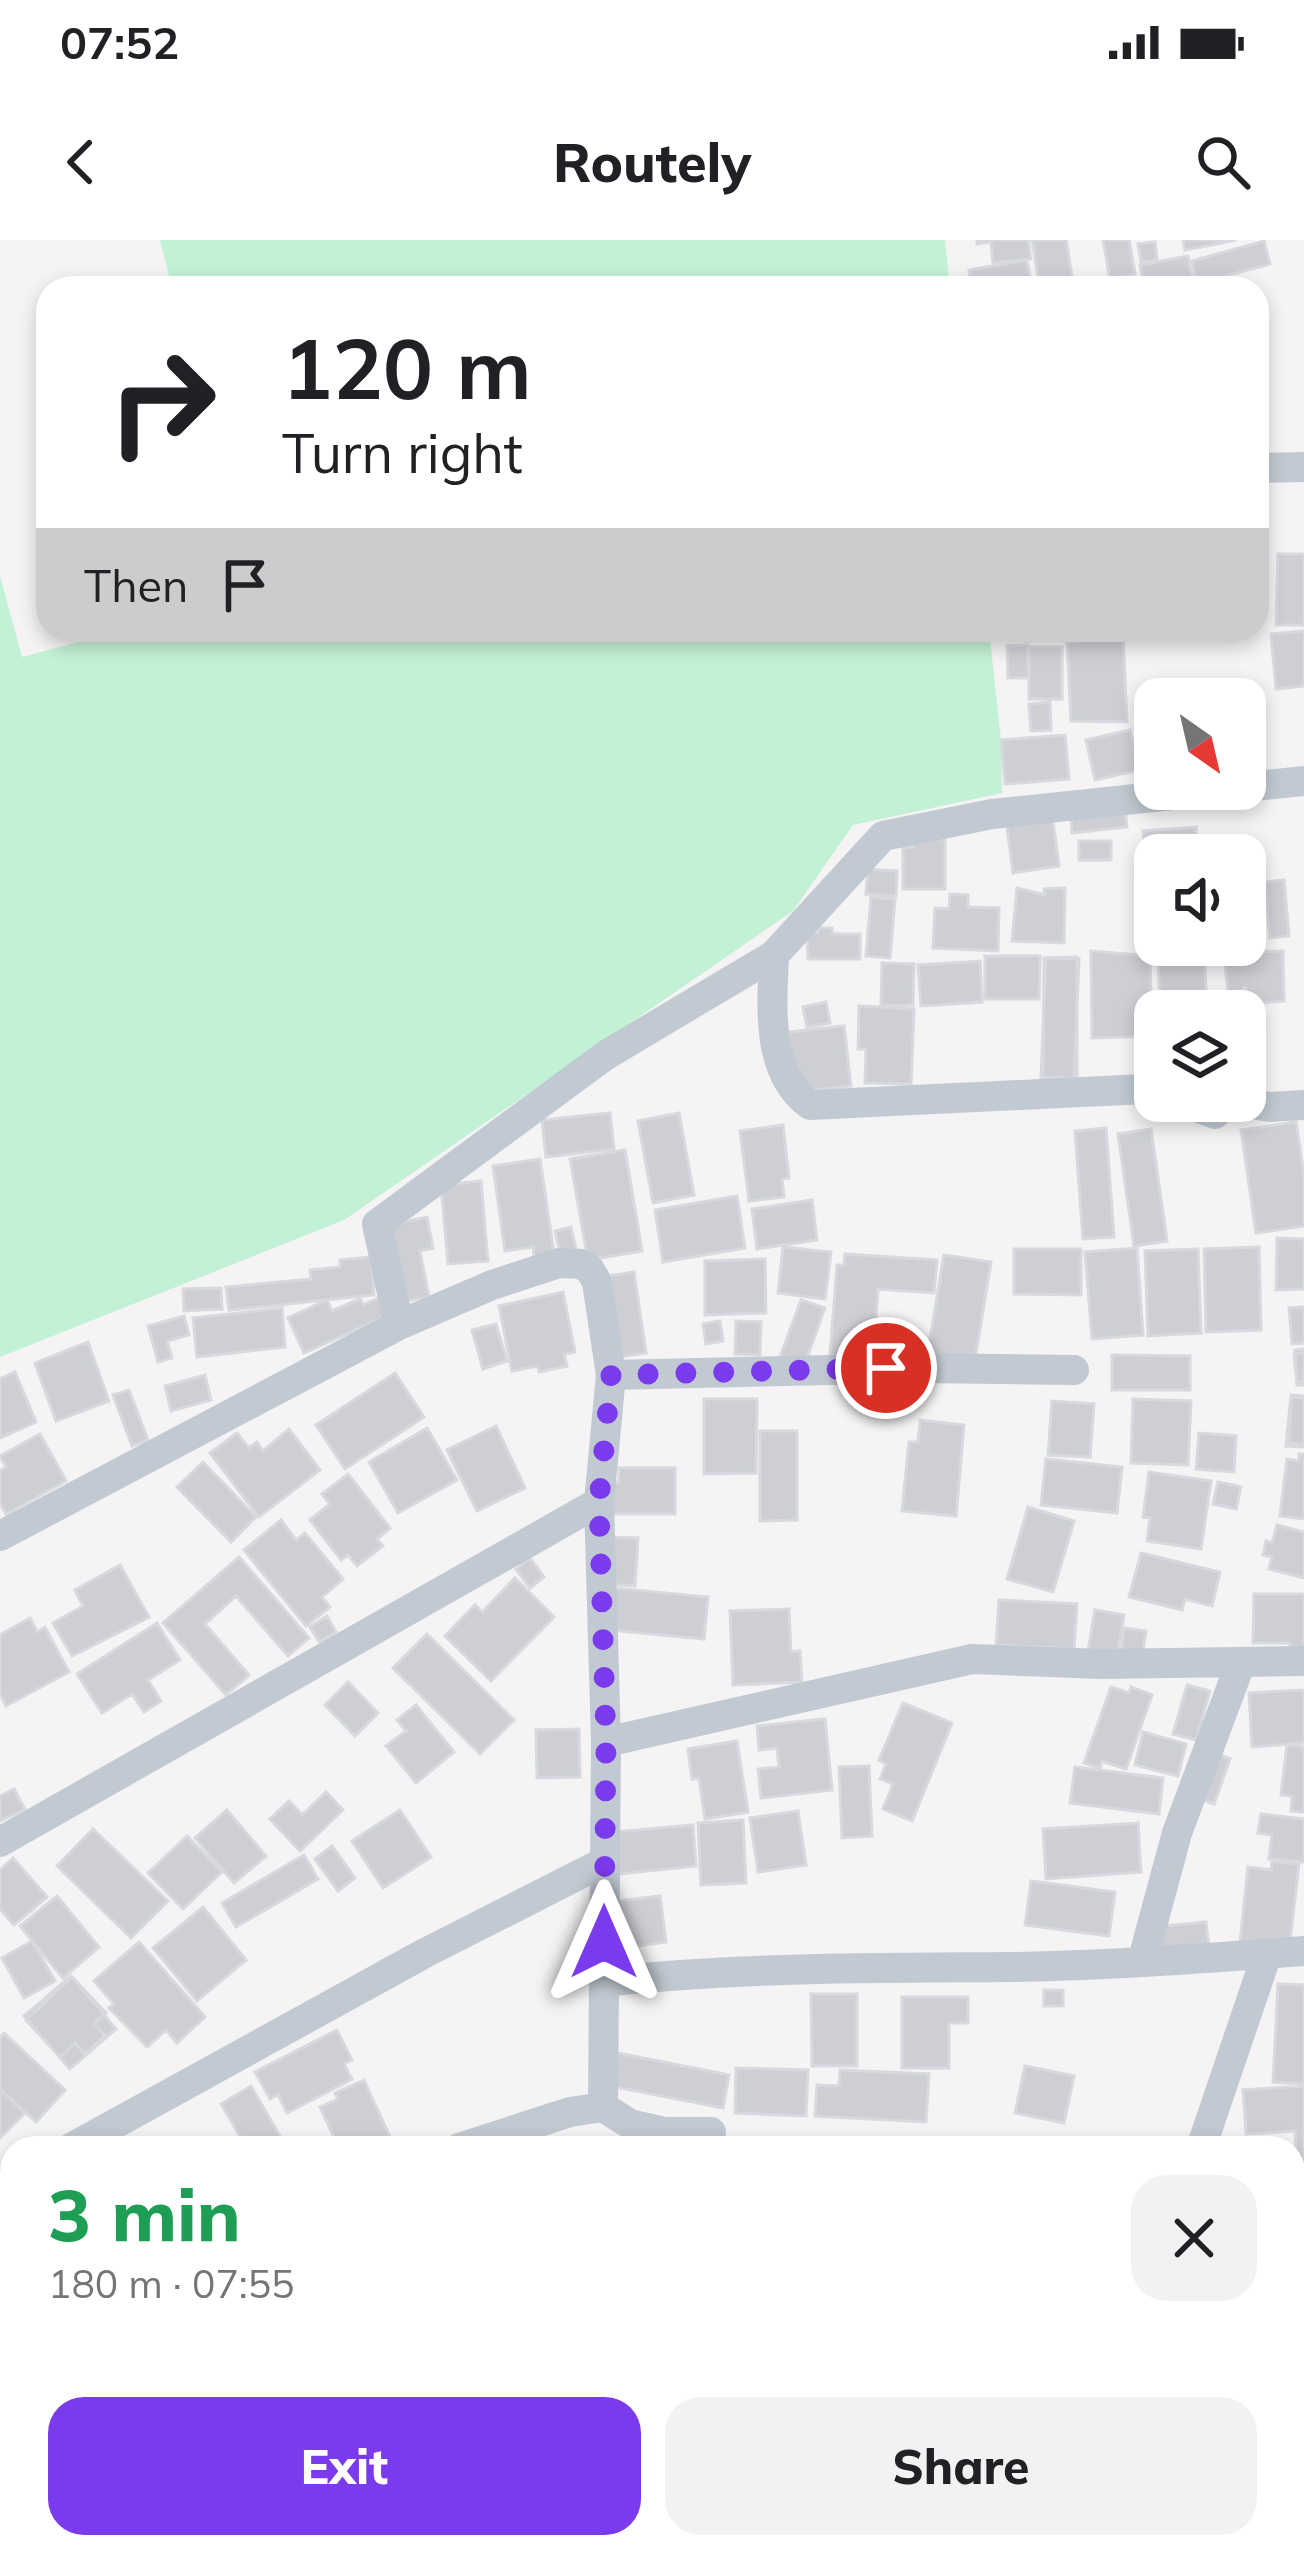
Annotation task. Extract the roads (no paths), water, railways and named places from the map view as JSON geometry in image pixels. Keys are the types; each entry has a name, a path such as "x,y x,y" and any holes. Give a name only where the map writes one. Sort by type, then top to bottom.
{"street":[{"path":"1269,468 1304,467"},
{"path":"1266,786 1304,781"},
{"path":"399,1324 377,1224 606,1054 774,955 883,836 992,814 1134,799"},
{"path":"774,955 777,1053 786,1081 810,1105 1134,1090"},
{"path":"1266,1106 1304,1105"},
{"path":"0,1536 399,1324 492,1285 560,1263 581,1264 597,1282 611,1375 599,1502 606,1742 602,2107"},
{"path":"611,1375 920,1368 1074,1370"},
{"path":"0,1842 599,1502"},
{"path":"606,1742 972,1659 1101,1664 1304,1661"},
{"path":"1143,1959 1178,1832 1241,1662"},
{"path":"93,2136 424,1953 604,1862"},
{"path":"604,1982 693,1972 1014,1967 1304,1951"},
{"path":"1205,2136 1267,1954"},
{"path":"496,2136 570,2112 602,2107 630,2124 664,2132 711,2132"}]}
